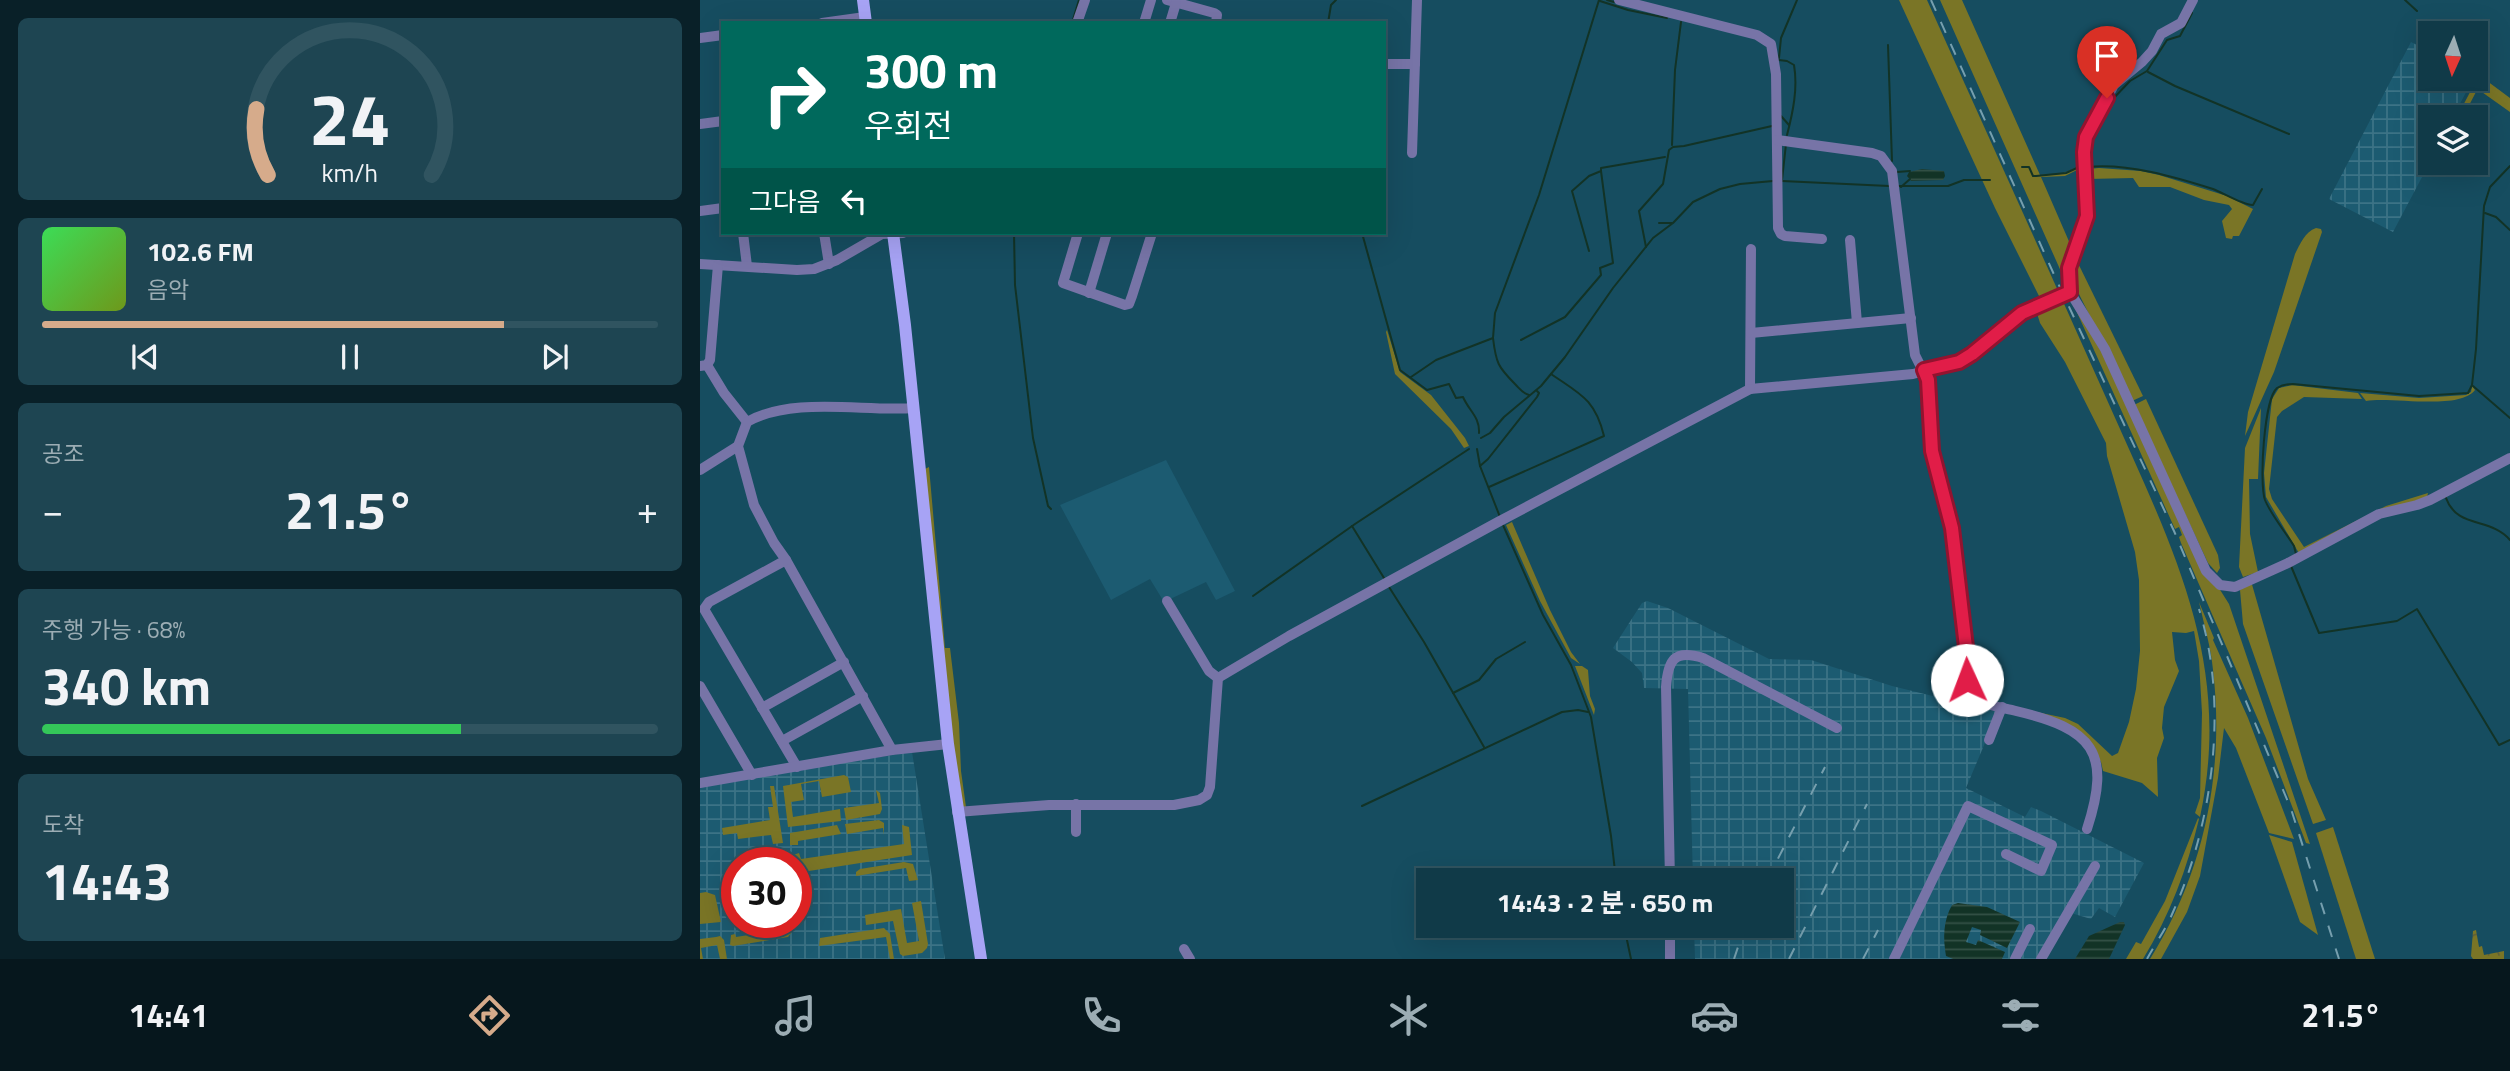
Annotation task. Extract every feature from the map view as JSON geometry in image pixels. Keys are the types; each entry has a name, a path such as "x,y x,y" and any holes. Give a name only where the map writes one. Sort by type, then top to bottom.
{"main road":[{"path":"863,0 866,20"},
{"path":"897,235 948,744 981,959"}],"street":[{"path":"1078,21 1084,0"},
{"path":"1144,21 1150,0"},
{"path":"1412,153 1417,0"},
{"path":"1619,0 1757,35 1771,44 1776,74 1777,223 1785,236 1822,239"},
{"path":"2193,0 2180,23 2161,34 2143,62 2114,85 2086,137 2084,152 2087,216 2069,268 2070,292 2105,349 2206,571 2220,585 2235,587 2288,563 2379,514 2424,503 2510,458"},
{"path":"1170,21 1172,1 1214,13 1217,15 1216,21"},
{"path":"700,38 721,35"},
{"path":"1386,64 1415,64"},
{"path":"700,124 721,121"},
{"path":"1777,141 1872,153 1881,156 1892,171 1916,355 1928,380 1932,451 1952,528 1969,695 1974,699 2065,726 2082,739 2096,758 2099,779 2087,830"},
{"path":"700,211 721,208"},
{"path":"743,235 747,266"},
{"path":"824,235 829,264"},
{"path":"700,264 814,269 829,264 880,235"},
{"path":"1077,235 1063,283 1125,305 1129,304 1151,235"},
{"path":"1089,293 1106,235"},
{"path":"1850,240 1857,323"},
{"path":"1751,249 1751,389"},
{"path":"718,265 710,355 703,365 747,422"},
{"path":"1218,678 1501,520 1751,389 1913,374 1959,362 2022,313 2070,292"},
{"path":"1751,333 1911,318"},
{"path":"892,750 754,505 738,446 747,422 792,410 914,408"},
{"path":"700,470 738,446"},
{"path":"786,560 702,606 797,767"},
{"path":"1167,601 1209,671 1218,678"},
{"path":"1670,868 1666,687 1672,660 1690,654 1703,658 1838,728"},
{"path":"762,708 844,662"},
{"path":"957,812 1076,804 1174,805 1199,800 1207,795 1211,779 1218,678"},
{"path":"700,686 752,775"},
{"path":"782,741 863,696"},
{"path":"1989,740 2002,707"},
{"path":"700,783 892,750 948,744"},
{"path":"1076,804 1076,832"},
{"path":"1894,959 1968,806 2052,845 2041,871 2006,854"},
{"path":"2041,959 2095,866"},
{"path":"2015,959 2030,929"},
{"path":"1670,938 1670,959"}],"shaded area":[{"path":"2411,42 2418,46 2418,91 2467,91 2459,105 2418,105 2418,175 2423,175 2393,232 2329,199"},
{"path":"1922,169 1944,171 1945,176 1943,180 1911,181 1907,176 1909,172"},
{"path":"1166,460 1235,591 1216,600 1206,582 1164,602 1150,579 1111,600 1060,505"},
{"path":"1647,601 1668,608 1769,659 1811,660 1892,686 1998,712 1966,788 2025,817 2031,807 2041,811 2144,863 2115,917 2099,908 2091,919 2071,913 2046,959 1695,959 1694,938 1794,938 1794,868 1693,868 1688,689 1644,688 1642,673 1613,648 1642,603"},
{"path":"912,752 945,959 700,959 700,785"},
{"path":"1958,903 1987,907 2020,922 2007,948 1980,935 1981,930 1972,927 1966,942 1976,945 1978,940 2005,952 2002,959 1953,959 1946,956 1945,923 1952,905"},
{"path":"2120,922 2125,925 2109,959 2075,959 2089,936"}],"green space":[{"path":"1899,0 1927,0 2059,293 2041,300 1995,208"},
{"path":"1940,0 1962,0 2040,175 2061,174 2083,167 2065,176 2041,177 2071,246 2067,285"},
{"path":"2488,82 2510,98 2510,112 2480,91 2488,91"},
{"path":"2471,91 2476,91 2469,105 2463,105"},
{"path":"2088,169 2159,175 2227,196 2253,209 2239,236 2226,238 2222,221 2232,209 2229,205 2204,200 2170,187 2139,187 2133,178 2088,179"},
{"path":"2316,228 2322,232 2274,372 2245,436 2248,412 2295,254 2306,235"},
{"path":"2075,257 2143,396 2132,401 2076,288 2073,276"},
{"path":"2061,297 2153,502 2186,589 2198,632 2206,676 2209,721 2208,768 2200,817 2195,813 2200,798 2202,713 2194,631 2172,632 2179,671 2164,707 2164,738 2157,758 2158,797 2142,783 2103,771 2101,762 2080,733 1984,701 2065,718 2078,724 2112,756 2118,753 2129,722 2136,689 2140,651 2139,580 2135,552 2107,456 2106,443 2065,362 2040,323 2036,310"},
{"path":"2070,297 2090,327 2217,585 2229,604 2310,844 2306,843 2266,738 2181,543 2179,527 2175,529"},
{"path":"1387,330 1400,372 1431,395 1469,446 1464,448 1451,429 1395,374"},
{"path":"2292,385 2358,393 2362,399 2304,397 2277,417 2269,489 2272,499 2304,547 2386,506 2428,493 2427,497 2300,555 2266,497 2264,473 2272,399 2279,388"},
{"path":"2472,386 2475,390 2467,396 2440,401 2366,401 2360,393 2419,398 2466,395 2471,392"},
{"path":"2146,399 2218,555 2220,568 2217,573 2208,563 2134,405"},
{"path":"2261,408 2258,479 2249,479 2250,534 2258,572 2243,577 2239,567 2245,448"},
{"path":"929,467 945,648 950,648 959,723 966,807 962,808 952,738 925,469"},
{"path":"1512,522 1550,610 1580,664 1571,658 1540,601 1506,525"},
{"path":"2251,581 2308,779 2326,820 2313,824 2243,624 2240,590"},
{"path":"2199,602 2248,718 2294,839 2269,833 2236,748 2224,728 2200,876 2187,912 2161,959 2150,959 2169,926 2197,856 2213,783 2216,708 2211,653"},
{"path":"1575,666 1588,670 1594,715"},
{"path":"844,775 848,777 851,792 822,797 819,781 801,784 804,800 791,802 793,817 840,809 841,821 788,827 783,786"},
{"path":"770,786 774,786 783,843 773,844 771,835 738,839 737,833 723,835 722,828 770,820 768,807 773,807"},
{"path":"876,790 880,793 880,814 846,820 844,808 879,803"},
{"path":"2198,818 2183,874 2161,926 2143,959 2126,959 2136,942 2141,944 2165,901"},
{"path":"879,820 884,823 884,835 883,828 847,834 845,824"},
{"path":"837,825 841,834 798,841 798,845 790,845 790,833"},
{"path":"902,825 909,827 912,855 812,871 812,857 904,844"},
{"path":"2333,827 2375,959 2356,959 2316,833"},
{"path":"2269,835 2292,842 2318,935 2300,922"},
{"path":"904,862 913,864 918,880 909,881 906,868 856,876 860,869"},
{"path":"700,893 715,895 721,922 700,924"},
{"path":"921,901 928,944 922,953 903,956 900,954 893,921 866,925 865,915 901,909 907,943 919,941 912,903"},
{"path":"884,928 890,934 894,959 890,959 886,937 819,946 820,938"},
{"path":"2476,930 2479,947 2482,946 2484,955 2504,951 2504,959 2473,959 2473,931"},
{"path":"720,936 724,940 727,959 720,959 717,945 701,948 703,959 700,959 700,939"},
{"path":"731,938 782,938 733,946 730,945"}],"waterway":[{"path":"1073,21 1079,0"},
{"path":"1328,21 1331,5 1336,0"},
{"path":"1411,377 1436,360 1493,338 1495,313 1539,195 1599,0"},
{"path":"1607,0 1614,2"},
{"path":"1779,58 1781,38 1797,0"},
{"path":"2405,0 2417,11"},
{"path":"1600,1 1667,18"},
{"path":"2111,101 2130,81 2147,71 2167,40 2180,36 2192,13"},
{"path":"1672,145 1675,70 1681,22"},
{"path":"1888,45 1892,161"},
{"path":"1779,60 1794,65 1795,74 1794,100 1787,135"},
{"path":"2148,72 2289,134"},
{"path":"1781,116 1789,125"},
{"path":"1646,247 1639,211 1663,184 1669,150 1772,126"},
{"path":"1782,180 1786,144"},
{"path":"1589,251 1572,191 1589,176 1601,171 1601,168 1665,157"},
{"path":"2296,554 2294,546 2267,505 2263,491 2264,442 2273,395 2277,388 2293,384 2419,396 2468,393 2472,385 2476,349 2484,206 2490,187 2510,166"},
{"path":"2022,167 2029,167 2033,176 2066,173 2079,167"},
{"path":"2088,167 2119,167 2167,176 2213,189 2249,205 2253,205 2262,189"},
{"path":"1521,340 1565,317 1601,275 1600,268 1613,263 1601,171"},
{"path":"1897,172 1910,171"},
{"path":"1901,187 1910,179"},
{"path":"1898,186 1948,186 1964,180 1990,180"},
{"path":"1481,438 1490,433 1504,417 1541,386 1653,238 1673,223 1693,202 1720,189 1773,181"},
{"path":"1782,181 1889,186"},
{"path":"2485,213 2496,217 2510,230"},
{"path":"1659,223 1672,223"},
{"path":"1014,235 1015,285 1033,438 1048,506 1051,509"},
{"path":"1363,235 1400,370 1427,390 1449,384 1456,398 1463,397 1474,414 1479,433"},
{"path":"1493,338 1501,369 1521,391 1529,395"},
{"path":"1489,487 1604,436 1591,405 1551,374"},
{"path":"2473,386 2510,418"},
{"path":"1480,466 1537,397 1537,391"},
{"path":"1253,596 1355,524 1469,449"},
{"path":"1477,449 1480,466 1500,517"},
{"path":"2446,498 2458,514 2494,528 2510,540"},
{"path":"1503,525 1543,615 1571,665 1591,717 1615,868"},
{"path":"1352,526 1384,578"},
{"path":"2291,566 2319,633 2397,621 2417,609 2499,745 2510,740"},
{"path":"1389,587 1484,747"},
{"path":"1453,693 1479,680 1496,659 1525,642"},
{"path":"1362,806 1562,712 1588,712"},
{"path":"1627,938 1631,959"}],"railway":[{"path":"1931,0 2056,279 2174,531 2291,809 2339,959"},
{"path":"2147,959 2170,918 2187,877 2207,802 2215,723 2208,646 2199,609"},
{"path":"1773,868 1825,767"},
{"path":"1789,959 1867,804"},
{"path":"1863,959 1878,930"},
{"path":"1734,959 1741,938"}],"route":[{"path":"1967,680 1966,647 1952,528 1932,451 1928,380 1924,370 1959,362 2022,313 2070,292 2069,268 2087,216 2084,152 2086,137 2107,98"}]}
